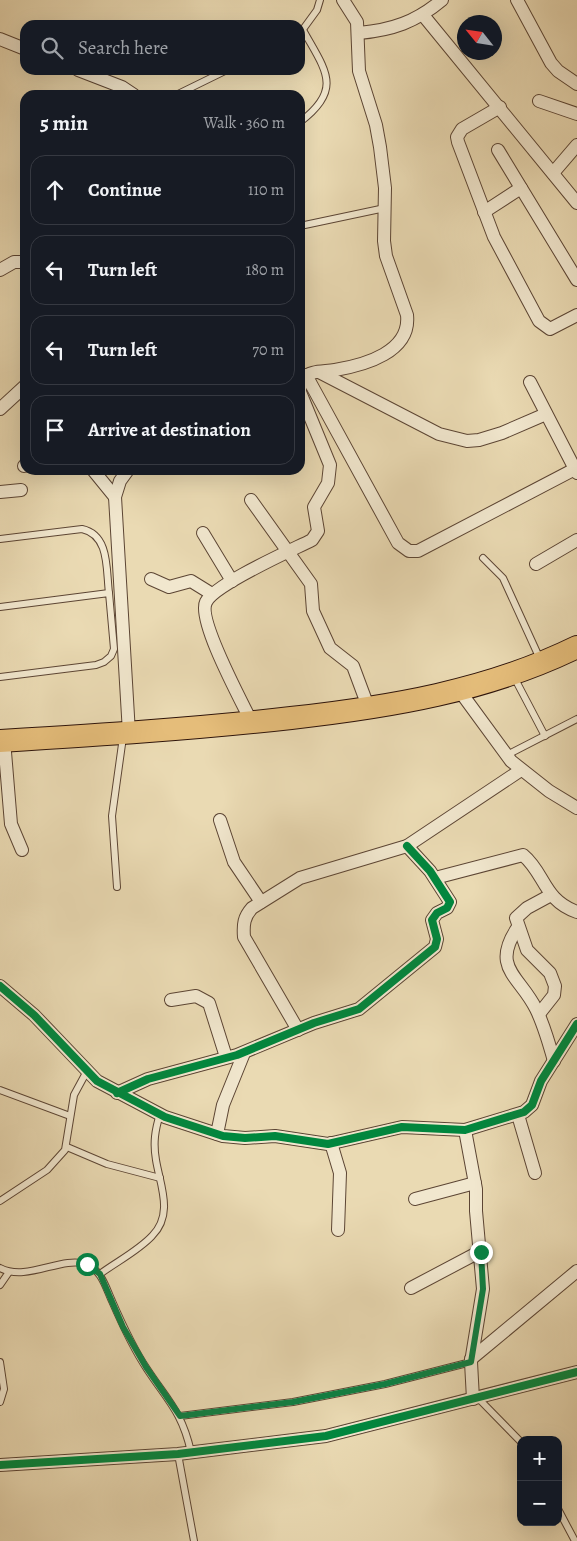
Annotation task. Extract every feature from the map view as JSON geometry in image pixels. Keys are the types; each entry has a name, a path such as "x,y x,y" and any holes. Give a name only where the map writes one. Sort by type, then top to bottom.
{"highway":[{"path":"2,740 252,723 369,709 460,690 513,675 577,647"}],"street":[{"path":"305,378 312,374 344,369 374,358 396,348 406,332 407,315 386,256 384,241 385,208 378,135 359,71 359,32 355,16 344,0"},
{"path":"359,32 392,29 423,15 442,0"},
{"path":"517,0 551,63 558,71 577,84"},
{"path":"423,15 577,203"},
{"path":"0,39 20,47"},
{"path":"92,75 122,86 127,90"},
{"path":"539,101 577,114"},
{"path":"500,108 462,129 457,137 484,212 494,237 543,326 550,329 577,315"},
{"path":"553,173 577,145"},
{"path":"498,150 577,280"},
{"path":"484,212 521,188"},
{"path":"0,270 14,262 20,262"},
{"path":"312,374 439,434 467,441 479,440 502,433 546,414"},
{"path":"312,374 398,542 409,551 418,551 576,471 530,382"},
{"path":"0,409 20,393"},
{"path":"252,723 216,649 204,616 204,607 212,594 232,581 312,540 318,531 314,507 328,483 330,472 328,456 305,402"},
{"path":"97,475 115,497"},
{"path":"124,475 120,481 115,497 126,733"},
{"path":"0,492 21,490"},
{"path":"251,500 290,551 311,584 313,590 311,606 327,642 353,666 369,709"},
{"path":"203,533 232,581"},
{"path":"536,564 577,540"},
{"path":"151,579 174,587 191,581 212,594"},
{"path":"460,690 507,756 521,770 549,791 577,808"},
{"path":"2,740 11,824 22,850"},
{"path":"298,1030 244,936 246,914 261,902 300,878 407,846 521,770"},
{"path":"220,820 234,862 261,902"},
{"path":"117,1093 148,1079 244,1052 298,1030 359,1009 434,947 437,939 432,920 448,908 450,902 435,878 407,846"},
{"path":"435,878 523,855 551,895 568,909 577,912"},
{"path":"539,1014 554,996 555,986 550,973 527,950 516,918 520,913 551,895"},
{"path":"518,927 506,950 509,970 539,1014 554,1061"},
{"path":"0,986 40,1021 97,1081 117,1093 160,1114 216,1134 245,1138 275,1136 318,1144 331,1143 402,1127 465,1130 518,1115 532,1105 541,1081 577,1024"},
{"path":"171,1000 196,996 209,1003 226,1057"},
{"path":"216,1134 228,1091 244,1052"},
{"path":"518,1115 536,1173"},
{"path":"465,1130 476,1184 483,1289 471,1365 474,1395"},
{"path":"331,1143 340,1173 338,1230"},
{"path":"415,1199 476,1184"},
{"path":"410,1288 481,1252"},
{"path":"471,1365 577,1271"},
{"path":"0,1464 178,1454 326,1436 474,1395 577,1372"}],"lane":[{"path":"305,28 317,10 320,0"},
{"path":"305,37 324,70 327,84 321,103 305,118"},
{"path":"186,90 217,75"},
{"path":"305,225 385,208"},
{"path":"0,539 82,529 89,530 96,535 104,549 114,649 111,656 104,662 96,665 0,676"},
{"path":"483,558 503,578 541,663"},
{"path":"0,607 109,593"},
{"path":"513,675 545,736"},
{"path":"507,756 577,719"},
{"path":"118,887 112,816 126,733"},
{"path":"0,1201 47,1170 58,1160 67,1147 74,1095 87,1071"},
{"path":"0,1090 70,1116"},
{"path":"100,1274 152,1237 164,1215 165,1199 154,1136 160,1114"},
{"path":"67,1147 107,1164 160,1178"},
{"path":"0,1268 9,1272 20,1273 81,1264 94,1268 100,1274 123,1327 146,1367 180,1416 188,1436 191,1452"},
{"path":"0,1285 9,1272"},
{"path":"0,1362 4,1389 0,1402"},
{"path":"180,1416 293,1402 471,1365"},
{"path":"474,1395 517,1438"},
{"path":"178,1454 194,1541"},
{"path":"562,1516 576,1541"}],"cycle path":[{"path":"117,1093 148,1079 237,1055 314,1023 359,1009 435,947 437,939 432,920 437,913 447,908 450,902 430,871 407,846"},
{"path":"0,986 34,1015 97,1081 165,1117 223,1136 245,1138 275,1136 328,1144 402,1127 465,1130 524,1112 532,1105 541,1081 577,1024"},
{"path":"0,1465 178,1454 326,1436 577,1372"}],"route":[{"path":"87,1264 100,1274 123,1327 146,1367 180,1416 293,1402 385,1384 471,1362 483,1289 481,1252"}]}
